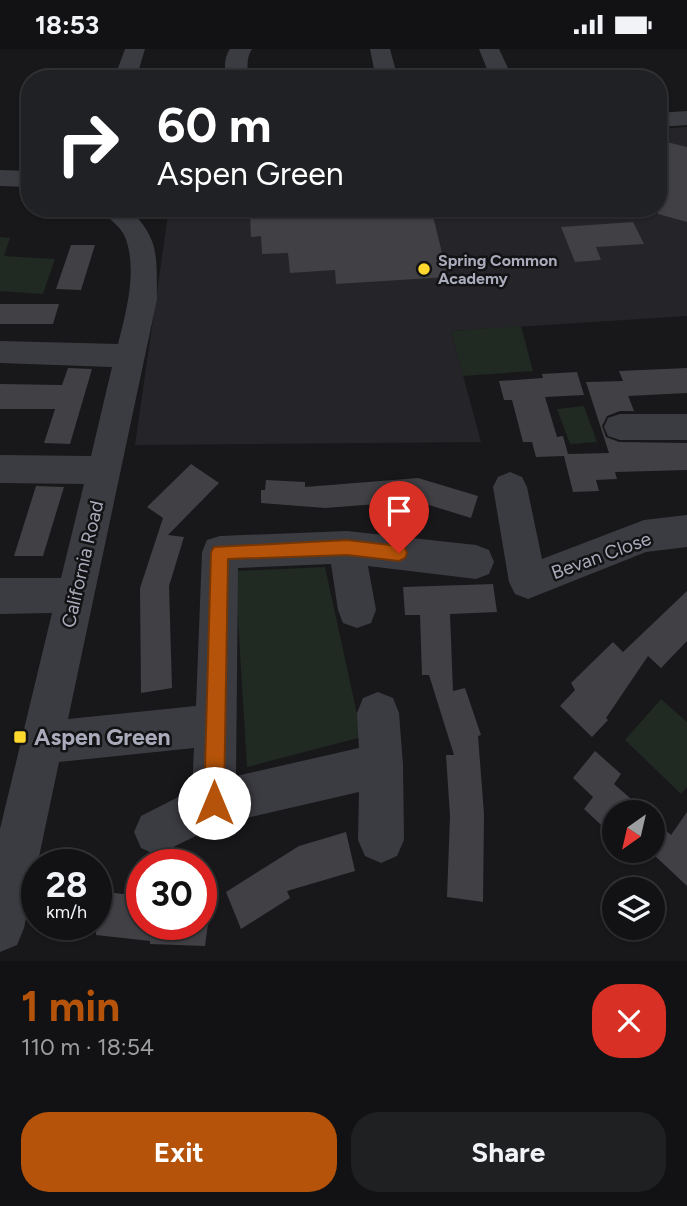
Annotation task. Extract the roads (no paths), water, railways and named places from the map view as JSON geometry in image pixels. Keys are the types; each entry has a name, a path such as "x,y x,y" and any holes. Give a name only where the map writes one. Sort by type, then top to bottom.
{"street":[{"path":"128,70 135,49"},
{"path":"236,70 236,55 242,49"},
{"path":"380,49 385,70"},
{"path":"489,49 498,70"},
{"path":"667,119 687,118"},
{"path":"0,178 21,179"},
{"name":"California Road","path":"0,928 144,291 142,254 137,232 128,217"},
{"path":"0,352 130,356"},
{"path":"620,427 687,427"},
{"path":"0,469 104,470"},
{"name":"Bevan Close","path":"510,487 528,582 644,536 687,531"},
{"path":"347,547 357,610"},
{"path":"214,803 220,552 347,547 476,562"},
{"path":"0,596 75,595"},
{"path":"378,713 381,840"},
{"path":"41,743 215,725"},
{"path":"157,832 214,803 381,765"}],"place":[{"name":"Spring Common Academy","path":"424,269"},
{"name":"Aspen Green","path":"20,737"}]}
